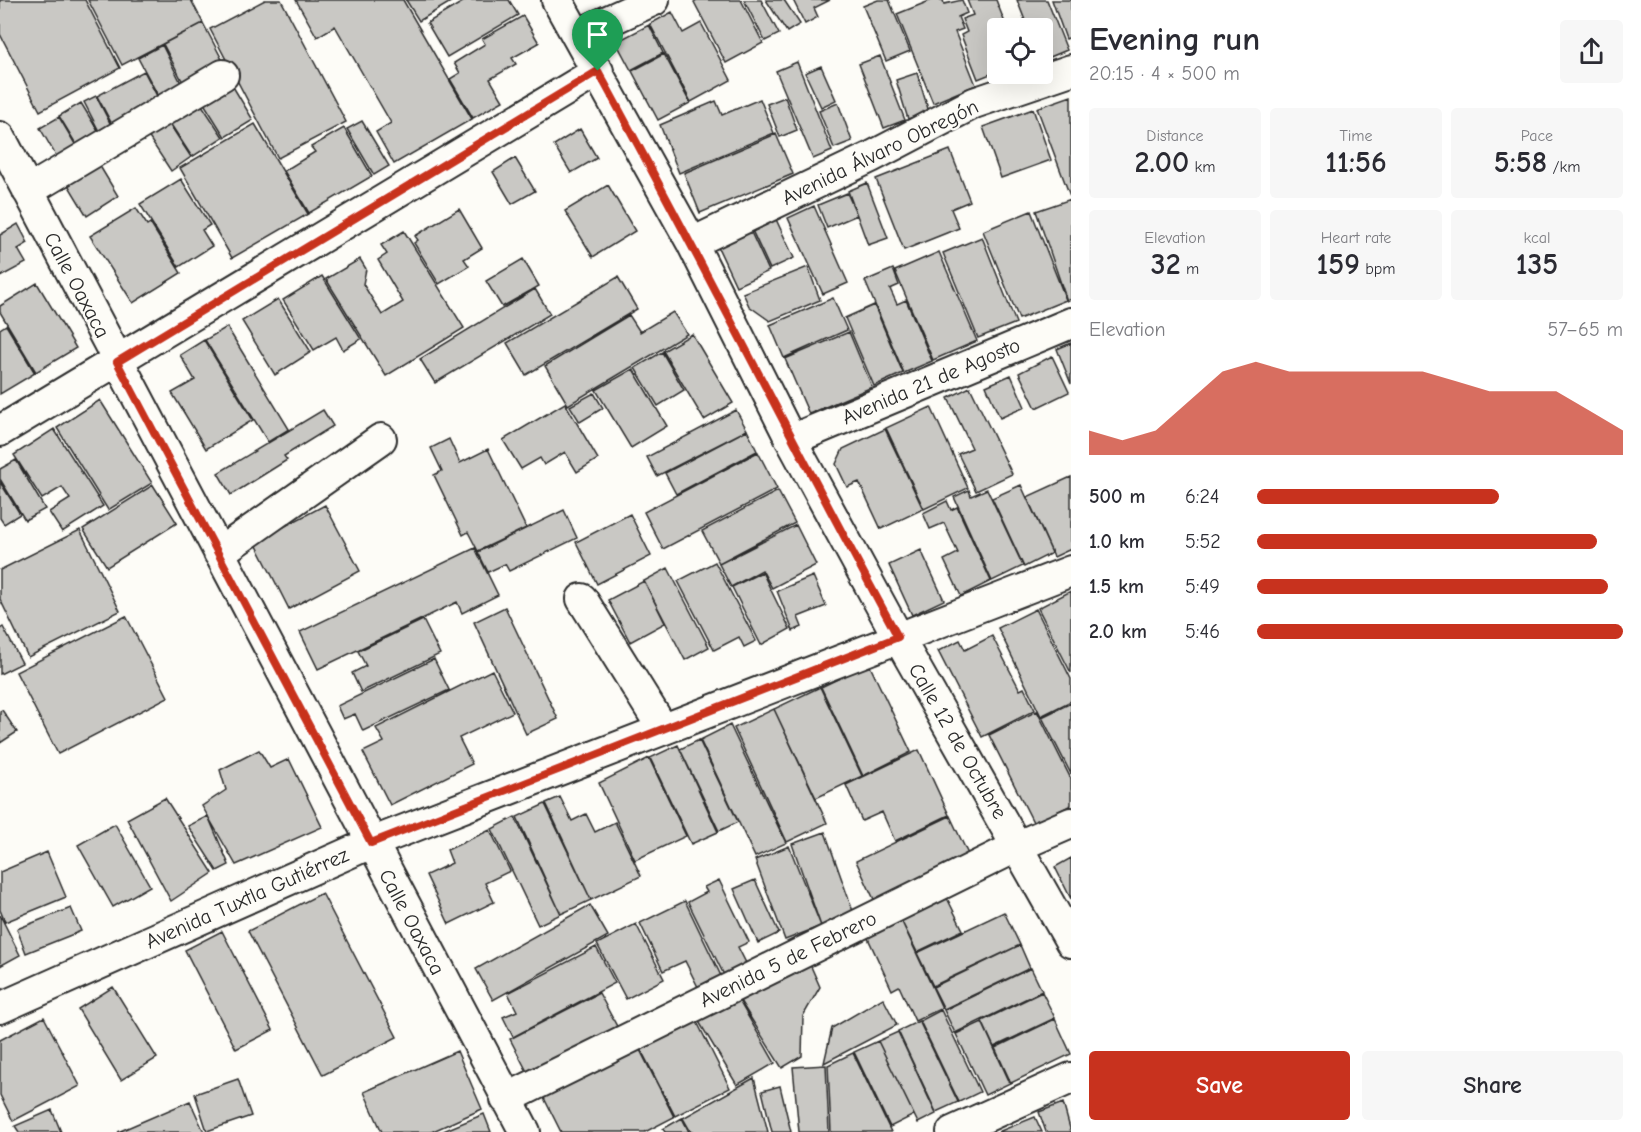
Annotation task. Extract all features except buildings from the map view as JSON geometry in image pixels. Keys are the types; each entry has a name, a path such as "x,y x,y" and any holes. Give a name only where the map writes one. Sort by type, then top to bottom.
{"street":[{"name":"Calle 12 de Octubre","path":"557,0 692,243 791,440 898,637 1071,942"},
{"path":"578,35 654,0"},
{"name":"Avenida Álvaro Obregón","path":"692,243 871,157 974,104 1071,70"},
{"path":"0,431 598,71"},
{"path":"28,191 223,75"},
{"name":"Calle Oaxaca","path":"0,137 525,1132"},
{"name":"Avenida 21 de Agosto","path":"791,440 1071,323"},
{"path":"219,553 381,439"},
{"name":"Avenida Tuxtla Gutiérrez","path":"0,1008 371,843 1071,571"},
{"path":"582,599 663,729"},
{"name":"Avenida 5 de Febrero","path":"506,1099 1017,846 1071,823"},
{"path":"952,1132 1071,1078"}],"route":[{"path":"598,71 692,243 791,440 898,637 371,843 117,362 598,71"}]}
